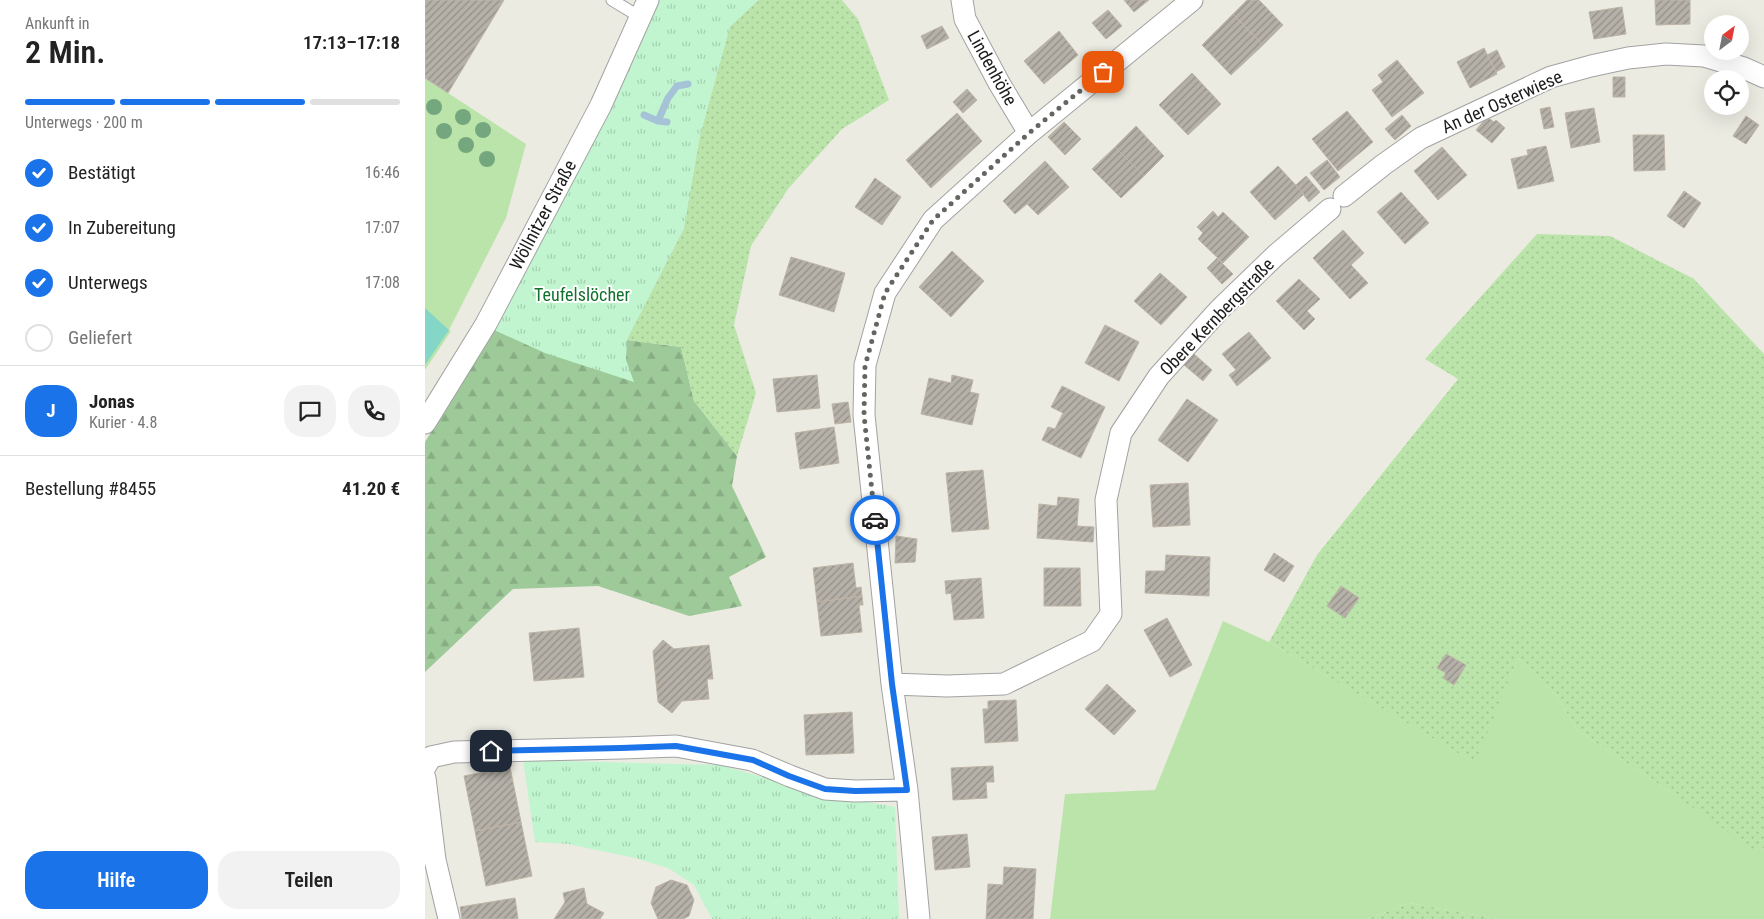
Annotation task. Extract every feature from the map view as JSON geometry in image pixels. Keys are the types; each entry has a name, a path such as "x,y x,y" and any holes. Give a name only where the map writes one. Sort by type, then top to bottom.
{"street":[{"name":"Lindenhöhe","path":"962,0 965,19 999,83 1029,133"},
{"path":"919,919 907,790 892,684 864,415 865,366 885,293 933,220 1029,133 1192,0"},
{"name":"Wöllnitzer Straße","path":"425,423 443,396 495,306 601,105 644,9"},
{"name":"An der Osterwiese","path":"1337,202 1383,165 1421,138 1551,78 1583,68 1638,57 1666,54 1704,56 1744,68 1764,77"},
{"name":"Obere Kernbergstraße","path":"892,684 947,686 1005,684 1091,640 1111,614 1106,500 1121,434 1159,376 1220,309 1337,202"},
{"path":"425,767 431,757 454,752 676,746 753,760 825,789 855,791 907,790"},
{"path":"425,778 430,861 449,919"}],"lane":[{"path":"612,0 644,9"}],"green space":[{"path":"660,0 759,0 730,27 700,137 684,229 627,340 681,347 694,401 737,456 732,486 766,557 729,577 742,606 689,616 598,586 513,589 425,672 425,442 494,330 604,123"},
{"name":"Teufelslöcher","path":"660,0 759,0 730,27 700,137 684,229 627,340 626,360 634,382 545,353 494,330 604,123"},
{"path":"759,0 842,0 858,19 889,100 842,129 788,189 751,246 734,325 756,393 737,456 694,401 681,347 627,340 684,229 700,137 730,27"},
{"path":"425,78 526,144 506,218 449,330 451,331 425,370"},
{"path":"1537,234 1610,236 1694,279 1764,354 1764,849 1759,844 1752,849 1577,730 1557,696 1518,658 1475,763 1269,642 1317,555 1458,379 1425,359"},
{"path":"1223,621 1269,642 1474,762 1518,658 1557,696 1577,730 1672,793 1759,844 1764,849 1764,919 1498,919 1409,903 1368,919 1050,919 1065,794 1155,790"},
{"path":"523,760 720,765 823,794 895,807 899,919 712,919 694,885 668,868 635,858 568,844 535,842"},
{"path":"1409,903 1498,919 1368,919"}],"shaded area":[{"path":"425,308 449,330 425,365"}],"building":[{"path":"425,0 504,0 448,93 425,78"},
{"path":"1124,0 1149,0 1134,12"},
{"path":"1247,0 1259,0 1283,25 1263,45 1233,14"},
{"path":"1655,0 1690,0 1690,24 1656,25"},
{"path":"1622,7 1626,34 1594,39 1589,12"},
{"path":"1108,10 1122,26 1106,39 1092,23"},
{"path":"1233,14 1263,45 1231,75 1202,45"},
{"path":"942,26 949,38 927,49 921,36"},
{"path":"1059,31 1078,55 1044,84 1024,61"},
{"path":"1484,48 1497,74 1470,88 1457,62"},
{"path":"1497,50 1505,67 1496,72 1487,55"},
{"path":"1397,60 1424,93 1392,117 1372,90 1383,82 1378,75"},
{"path":"1192,73 1221,104 1188,135 1159,105"},
{"path":"1613,77 1625,77 1625,97 1613,97"},
{"path":"967,89 977,100 963,113 953,102"},
{"path":"1550,107 1554,127 1544,129 1540,109"},
{"path":"1594,108 1600,142 1571,148 1565,113"},
{"path":"1347,111 1373,142 1338,171 1312,139"},
{"path":"957,113 982,141 931,188 906,160"},
{"path":"1402,115 1411,126 1395,140 1385,129"},
{"path":"1746,116 1759,125 1746,144 1733,136"},
{"path":"1487,117 1494,122 1496,120 1505,128 1492,143 1476,130"},
{"path":"1064,122 1081,139 1065,155 1048,137"},
{"path":"1136,126 1164,156 1144,176 1115,147"},
{"path":"1633,135 1664,135 1665,170 1634,171"},
{"path":"1546,146 1554,181 1518,189 1511,159 1528,155 1527,150"},
{"path":"1115,147 1144,176 1121,198 1092,169"},
{"path":"1442,147 1467,175 1438,200 1414,171"},
{"path":"1327,160 1340,177 1324,190 1310,173"},
{"path":"1045,161 1069,187 1038,215 1027,204 1015,214 1003,201"},
{"path":"1278,166 1304,194 1275,220 1250,192"},
{"path":"1306,176 1320,192 1309,202 1296,185"},
{"path":"875,178 901,197 882,225 855,207"},
{"path":"1684,191 1701,203 1684,228 1667,216"},
{"path":"1401,192 1429,223 1405,244 1377,212"},
{"path":"1213,211 1218,217 1223,212 1249,237 1223,263 1198,239 1203,233 1197,227"},
{"path":"1343,230 1364,253 1351,265 1368,283 1350,299 1313,258"},
{"path":"952,251 984,281 951,317 919,287"},
{"path":"791,257 845,273 834,312 779,295"},
{"path":"1217,258 1233,274 1222,284 1207,268"},
{"path":"1160,273 1187,297 1161,325 1134,301"},
{"path":"1299,279 1320,299 1307,311 1315,319 1304,330 1276,301"},
{"path":"1105,325 1139,342 1119,381 1085,363"},
{"path":"1249,332 1271,358 1237,386 1229,375 1236,370 1222,354"},
{"path":"1194,354 1212,370 1203,381 1184,365"},
{"path":"817,375 820,408 777,412 773,379"},
{"path":"952,375 973,380 970,392 979,394 972,425 921,414 929,378 951,383"},
{"path":"1062,386 1105,407 1081,458 1042,440 1048,427 1055,429 1063,413 1051,407"},
{"path":"1187,399 1218,420 1188,462 1158,440"},
{"path":"848,402 851,422 835,424 832,404"},
{"path":"834,427 839,463 800,469 795,433"},
{"path":"983,470 989,529 952,532 946,473"},
{"path":"1188,483 1190,525 1153,527 1150,485"},
{"path":"1058,497 1079,499 1077,526 1094,527 1093,542 1037,538 1039,504 1057,506"},
{"path":"896,536 917,539 915,562 895,563"},
{"path":"1274,553 1294,566 1284,582 1264,570"},
{"path":"1166,555 1210,557 1209,596 1145,593 1146,571 1165,571"},
{"path":"853,563 856,588 861,587 862,596 817,602 813,568"},
{"path":"1044,568 1080,568 1081,606 1044,606"},
{"path":"981,578 984,618 954,620 951,593 946,594 945,581"},
{"path":"1341,586 1359,598 1345,618 1327,606"},
{"path":"862,596 863,605 859,605 862,632 821,636 817,602"},
{"path":"1167,618 1192,665 1170,677 1144,630"},
{"path":"579,628 584,677 534,681 529,633"},
{"path":"663,640 674,649 709,645 713,679 707,679 709,699 682,701 672,713 658,702 653,651"},
{"path":"1446,654 1466,665 1454,685 1443,678 1446,673 1437,668"},
{"path":"1107,684 1136,711 1114,735 1085,709"},
{"path":"1016,700 1018,741 985,743 983,709 988,709 988,701"},
{"path":"852,712 854,753 806,755 804,715"},
{"path":"993,766 994,782 986,782 987,798 953,800 951,768"},
{"path":"510,767 521,822 475,831 464,776"},
{"path":"521,822 532,876 486,886 475,831"},
{"path":"967,834 970,867 935,870 932,837"},
{"path":"1004,867 1036,869 1033,919 986,919 988,884 1003,885"},
{"path":"671,880 687,885 694,900 689,916 683,919 658,919 651,903 656,887"},
{"path":"584,888 587,904 604,913 600,919 554,919 565,902 563,893"},
{"path":"515,898 518,919 462,919 460,907"}],"waterway":[{"path":"658,121 668,98 677,86 688,84"},
{"path":"644,115 658,121 667,122"}],"way so far":[{"path":"875,520 864,415 865,366 885,293 933,220 1029,133 1103,72"}],"route":[{"path":"491,751 676,746 753,760 825,789 855,791 907,790 892,684 875,520"}]}
